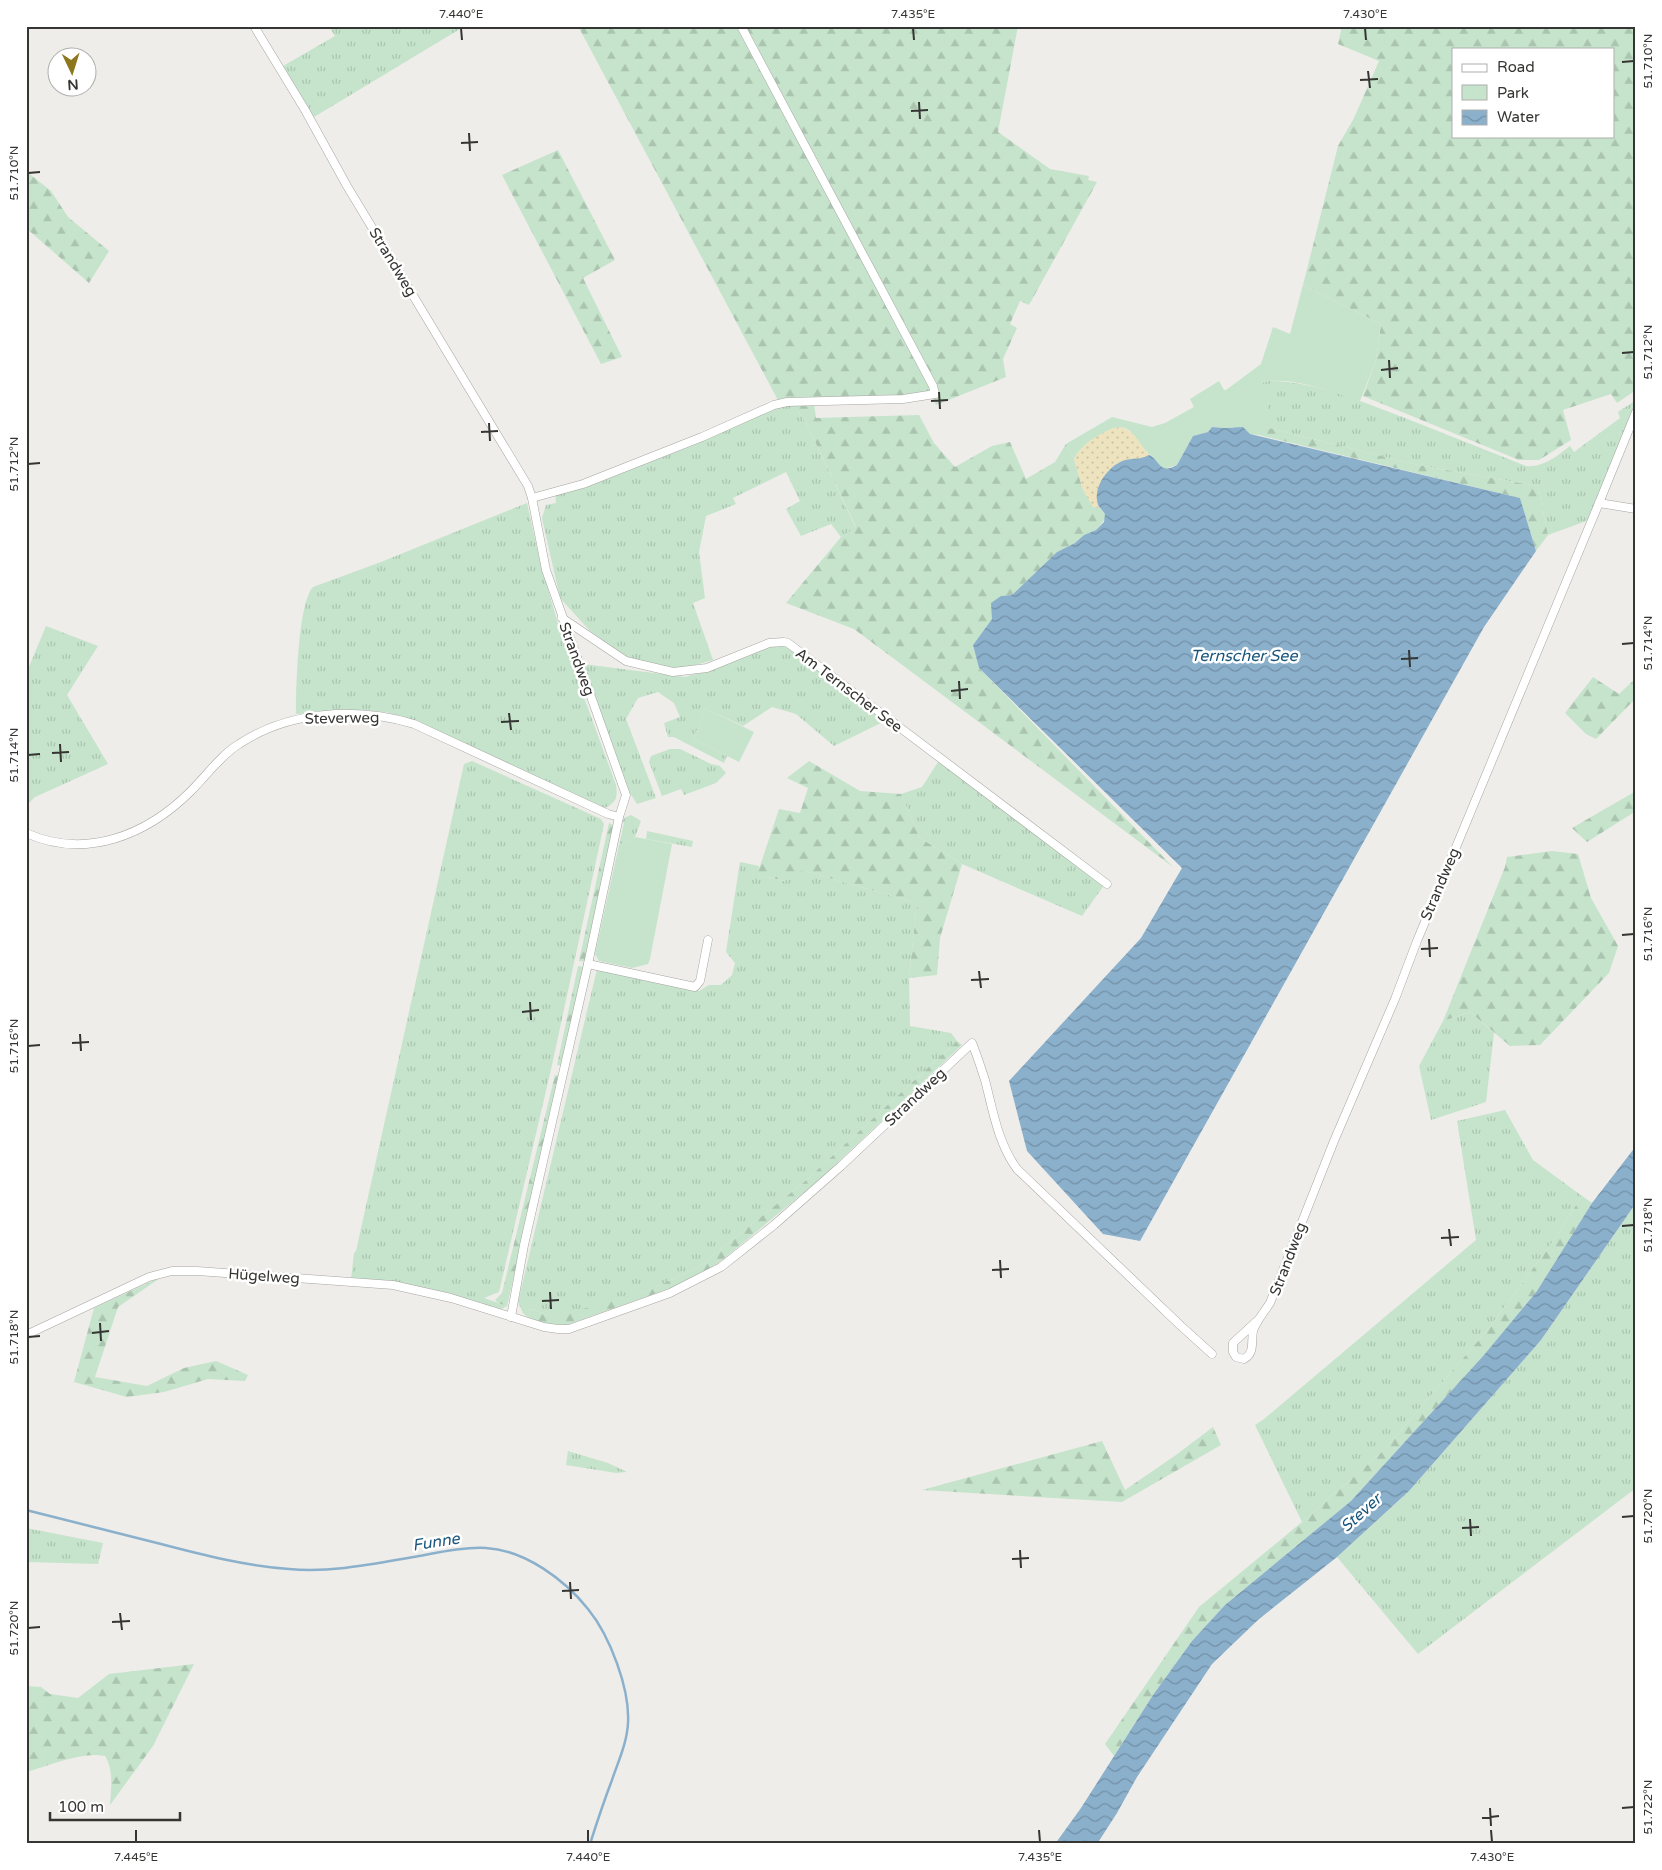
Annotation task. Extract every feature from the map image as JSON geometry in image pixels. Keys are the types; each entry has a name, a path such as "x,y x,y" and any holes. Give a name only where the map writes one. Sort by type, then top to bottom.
{"street":[{"name":"Strandweg","path":"254,26 305,110 347,186 528,486 546,570 626,795 619,817 588,964 524,1245 511,1317 558,1330 569,1329 670,1293 721,1267 774,1225 841,1166 972,1043 983,1074 1006,1155 1017,1169 1212,1354"},
{"path":"532,498 583,484 702,437 774,405 787,402 903,398 935,394 933,386 741,26"},
{"name":"Strandweg","path":"1259,1319 1233,1343 1232,1352 1236,1357 1244,1359 1249,1356 1252,1349 1253,1331 1270,1303 1334,1141 1395,999 1420,932 1600,504 1636,412"},
{"path":"1600,504 1636,509"},
{"name":"Am Ternscher See","path":"562,618 626,661 673,672 707,668 768,643 784,642 1107,884"},
{"name":"Steverweg","path":"26,833 57,844 75,845 92,844 134,832 173,808 237,745 286,721 302,717 334,715 382,716 414,724 608,814 619,817"},
{"path":"588,964 695,987 700,980 708,940"},
{"name":"Hügelweg","path":"26,1335 127,1286 149,1277 172,1271 197,1271 393,1285 451,1298 511,1317"}],"green space":[{"path":"329,26 465,26 314,117 283,66 335,36"},
{"path":"578,26 1018,26 998,132 1050,169 1089,176 1088,180 1097,182 1029,305 1020,301 1010,324 1017,328 1003,359 1006,377 936,405 933,397 814,404 816,418 919,415 934,443 955,467 992,446 1010,442 1026,479 1055,462 1066,444 1074,459 1083,490 1093,506 1100,508 1106,518 1096,530 1084,535 1075,543 1057,552 1012,595 1001,596 992,619 973,645 979,668 1173,867 854,629 786,603 841,537 856,527 806,423 795,409 788,404 779,402"},
{"path":"1342,26 1636,26 1636,390 1617,403 1611,394 1563,410 1571,440 1539,460 1519,460 1363,396 1376,360 1381,324 1303,285 1338,146 1354,118 1379,61 1338,44"},
{"path":"558,150 615,260 583,278 622,357 601,364 502,175"},
{"path":"26,171 51,191 68,217 109,251 89,283 26,228"},
{"path":"1303,285 1381,324 1376,360 1360,401 1309,385 1295,382 1269,381 1258,384 1269,403 1259,435 1250,434 1233,427 1212,427 1208,432 1193,436 1177,465 1164,469 1160,467 1131,432 1126,428 1119,427 1099,435 1081,448 1074,459 1066,444 1112,417 1152,427 1165,423 1194,407 1190,399 1219,381 1224,390 1226,390 1261,364 1273,327 1290,334"},
{"path":"1269,381 1321,388 1355,399 1526,466 1544,463 1570,446 1574,452 1620,418 1618,412 1633,402 1636,407 1589,520 1548,535 1538,486 1418,465 1261,426 1269,403 1257,384"},
{"path":"787,403 796,409 806,423 856,528 841,537 831,524 801,536 786,509 800,501 786,472 733,498 736,504 706,516 699,552 705,598 693,603 713,660 678,670 630,660 590,631 560,598 542,518 546,505 556,503 555,494 584,488 697,444"},
{"path":"1261,426 1418,465 1538,486 1548,535 1536,551 1520,498 1259,435"},
{"path":"527,503 541,566 563,640 616,785 617,793 615,799 612,804 605,808 413,720 386,712 356,710 296,714 297,667 301,628 308,596 313,587 381,562"},
{"path":"46,626 98,646 67,695 108,764 35,797 26,806 26,674"},
{"path":"788,643 885,721 834,746 796,714 772,707 743,726 706,709 693,739 727,756 724,763 674,737 668,737 664,723 680,717 674,703 658,692 638,698 626,719 656,798 637,804 630,793 583,664 685,677 714,668 769,645"},
{"path":"1593,677 1619,694 1636,678 1636,698 1596,739 1586,734 1565,713"},
{"path":"706,709 754,732 739,762 693,739"},
{"path":"670,749 680,749 711,764 720,766 726,773 716,783 684,795 681,789 662,796 649,762 651,756"},
{"path":"940,759 1105,884 1082,916 962,864 920,838 901,794 922,787"},
{"path":"472,761 601,819 604,824 552,1065 499,1292 484,1298 507,1306 499,1310 351,1280 354,1253 356,1251 464,764"},
{"path":"809,761 860,791 901,794 920,838 962,864 940,938 937,975 909,978 917,903 801,870 785,881 757,875 779,809 800,813 808,788 787,778"},
{"path":"1636,791 1636,811 1587,842 1572,828"},
{"path":"631,815 641,821 635,837 619,845 624,823 622,821"},
{"path":"609,823 613,825 613,833 586,962 579,961"},
{"path":"647,831 693,841 692,847 646,839"},
{"path":"635,837 672,844 650,959 648,964 632,968 599,961 595,954 619,845"},
{"path":"1552,851 1578,854 1591,898 1618,946 1609,973 1540,1045 1510,1046 1470,1012 1443,1021 1505,867 1507,857"},
{"path":"740,862 759,866 758,875 784,881 801,870 917,903 909,978 910,1026 951,1033 957,1041 803,1183 700,1266 647,1291 576,1313 553,1317 531,1309 528,1318 523,1313 518,1302 597,969 699,991 709,985 721,985 732,975 735,963 726,952"},
{"path":"578,966 585,967 563,1066 557,1065"},
{"path":"1470,1012 1494,1033 1486,1102 1431,1120 1419,1066 1443,1021"},
{"path":"957,1041 962,1045 819,1180 721,1261 685,1283 566,1325 548,1324 528,1318 531,1309 553,1317 647,1291 700,1266 803,1183"},
{"path":"555,1075 560,1075 507,1306 495,1300 502,1293"},
{"path":"1505,1110 1533,1160 1582,1196 1549,1247 1485,1333 1383,1451 1302,1522 1255,1425 1476,1240 1457,1121"},
{"path":"1582,1196 1592,1203 1537,1291 1484,1355 1351,1501 1225,1605 1192,1641 1153,1695 1114,1756 1105,1744 1199,1607 1302,1522 1383,1451 1485,1333 1549,1247"},
{"path":"1636,1203 1636,1488 1418,1654 1337,1557 1409,1491 1541,1340"},
{"path":"163,1276 118,1307 95,1377 147,1386 184,1368 216,1361 248,1375 245,1381 208,1379 164,1392 127,1397 74,1382 94,1308"},
{"path":"1213,1427 1221,1445 1122,1502 922,1490 1102,1441 1125,1490"},
{"path":"568,1451 608,1463 627,1472 616,1473 566,1465"},
{"path":"26,1528 103,1543 98,1564 26,1562"},
{"path":"194,1664 153,1746 110,1805 111,1774 105,1756 76,1757 26,1772 26,1686 41,1687 50,1694 78,1698 109,1674"}],"sand":[{"path":"1120,427 1134,434 1149,455 1140,459 1127,460 1098,505 1100,508 1093,507 1083,490 1074,459 1088,442 1100,434"}],"water":[{"name":"Ternscher See","path":"1212,427 1243,427 1250,434 1520,498 1536,551 1484,627 1140,1241 1103,1234 1027,1151 1009,1081 1141,938 1182,868 979,668 973,645 992,619 991,603 1001,596 1012,595 1057,552 1075,543 1084,535 1096,530 1104,522 1105,514 1098,505 1097,491 1103,478 1113,467 1125,460 1149,455 1163,468 1171,468 1177,465 1193,436 1208,432"},
{"name":"Stever","path":"1636,1146 1636,1203 1541,1340 1409,1491 1337,1557 1259,1619 1212,1664 1137,1777 1097,1844 1055,1844 1081,1808 1153,1695 1192,1641 1225,1605 1351,1501 1484,1355 1537,1291 1592,1203"}],"waterway":[{"name":"Funne","path":"26,1510 209,1556 273,1568 322,1570 371,1564 452,1550 478,1548 501,1550 515,1554 543,1568 579,1598 596,1620 611,1648 626,1695 628,1709 626,1738 590,1844"}]}
